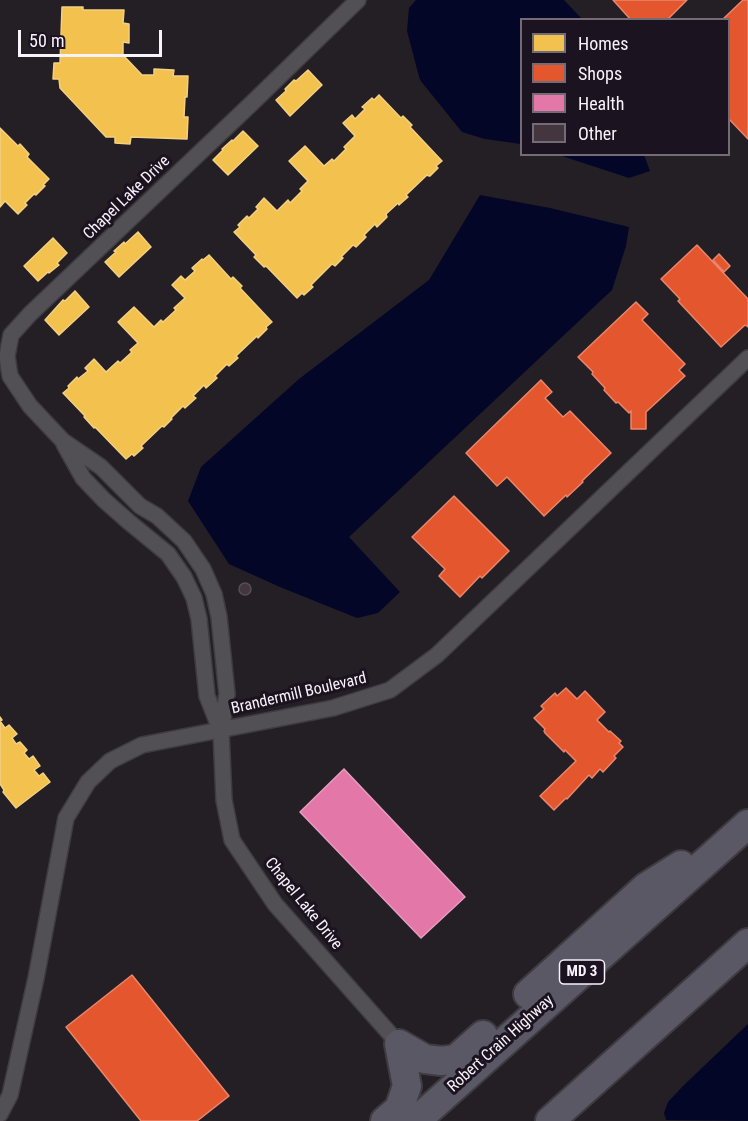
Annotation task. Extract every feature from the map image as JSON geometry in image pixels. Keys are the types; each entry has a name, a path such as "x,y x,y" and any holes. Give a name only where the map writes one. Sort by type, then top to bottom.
{"highway":[{"path":"399,1044 425,1059 441,1061 456,1059 646,887 748,823"},
{"name":"Robert Crain Highway","path":"416,1121 748,823"},
{"path":"550,1121 748,943"},
{"path":"385,1121 399,1109 407,1086 399,1044"}],"street":[{"name":"Chapel Lake Drive","path":"358,0 30,314 11,335 7,356 10,376 30,406 63,441 100,467 140,506 157,516 184,541 203,569 214,594 219,617 227,694 221,730 224,800 232,840 275,904 399,1044"},
{"name":"Brandermill Boulevard","path":"0,1114 10,1095 36,978 66,818 88,782 110,761 142,745 333,708 390,690 436,655 748,358"},
{"name":"Chapel Lake Drive","path":"63,441 84,478 104,500 168,554 184,577 194,598 199,619 207,696 221,730"}],"water":[{"path":"416,0 564,0 581,18 520,18 520,144 485,139 462,132 420,80 407,31 409,8"},
{"path":"562,156 644,156 650,171 629,178"},
{"path":"480,195 550,208 629,227 626,246 612,290 349,537 400,592 378,613 357,618 229,564 188,501 201,467 299,379 429,280"},
{"path":"748,1024 748,1121 666,1120 664,1113 668,1102"}],"building: Homes":[{"path":"62,7 83,7 83,10 124,10 123,23 129,24 129,43 123,42 123,55 142,75 154,75 154,69 174,70 173,76 188,76 184,117 188,117 187,139 131,137 130,144 115,143 115,137 106,137 60,88 59,79 53,79 54,63 60,63"},
{"path":"308,70 322,85 290,116 276,100 294,80 296,81"},
{"path":"379,95 401,118 403,116 412,125 410,127 442,161 430,176 427,175 406,195 408,197 386,214 387,217 377,227 375,224 364,235 366,237 356,247 353,245 335,266 332,264 311,285 313,287 297,298 254,257 256,255 234,232 247,216 249,218 258,209 256,207 264,198 277,211 288,200 290,203 308,181 289,161 305,146 324,166 332,159 334,161 355,136 343,123 352,115 355,119 365,109 362,107"},
{"path":"0,128 18,146 20,144 29,154 27,157 49,179 36,195 34,194 25,203 27,205 18,214 5,201 0,207"},
{"path":"243,131 258,146 228,175 213,160"},
{"path":"138,232 151,247 119,277 105,262 116,252 114,251"},
{"path":"53,238 67,253 57,263 59,265 38,281 24,266"},
{"path":"209,255 231,279 233,277 242,286 240,288 272,322 258,338 257,336 236,356 238,358 229,366 227,364 215,376 217,378 206,388 204,385 193,396 196,398 185,408 183,406 164,427 162,426 141,446 143,448 134,456 132,454 126,459 63,393 77,377 78,379 88,371 85,368 94,359 106,372 132,352 130,350 138,343 118,322 134,307 154,327 161,320 163,322 185,298 172,285 181,276 185,280 195,271 192,268"},
{"path":"75,291 89,307 59,335 45,320 63,300 65,301"},
{"path":"0,721 5,728 9,725 17,734 12,738 16,744 20,742 27,750 24,753 29,759 33,756 40,766 34,770 39,776 43,773 50,782 16,808 3,792 0,784"}],"building: Shops":[{"path":"613,0 687,0 669,18 629,18"},
{"path":"743,0 748,0 748,139 730,120 730,18 724,18"},
{"path":"697,245 748,299 748,327 745,325 721,347 678,301 680,299 661,279"},
{"path":"719,254 730,266 724,272 713,260"},
{"path":"636,302 648,314 642,320 685,364 679,370 685,376 646,412 646,429 631,429 631,411 629,413 618,402 616,403 592,374 593,372 578,357"},
{"path":"541,380 552,392 545,398 563,417 570,411 611,453 583,482 544,516 507,477 497,486 466,453"},
{"path":"454,496 509,551 460,597 439,576 445,569 412,537"},
{"path":"566,688 577,699 585,691 605,712 597,720 621,741 619,743 623,747 603,772 600,769 592,778 589,775 554,810 540,796 576,761 545,733 545,729 534,718 544,709 541,706 555,693 557,696"},
{"path":"132,975 229,1096 197,1121 141,1121 66,1027"}],"building: Health":[{"path":"344,769 465,897 421,938 300,812"}],"building: Other":[{"path":"247,583 251,589 247,595 243,595 239,587"}]}
